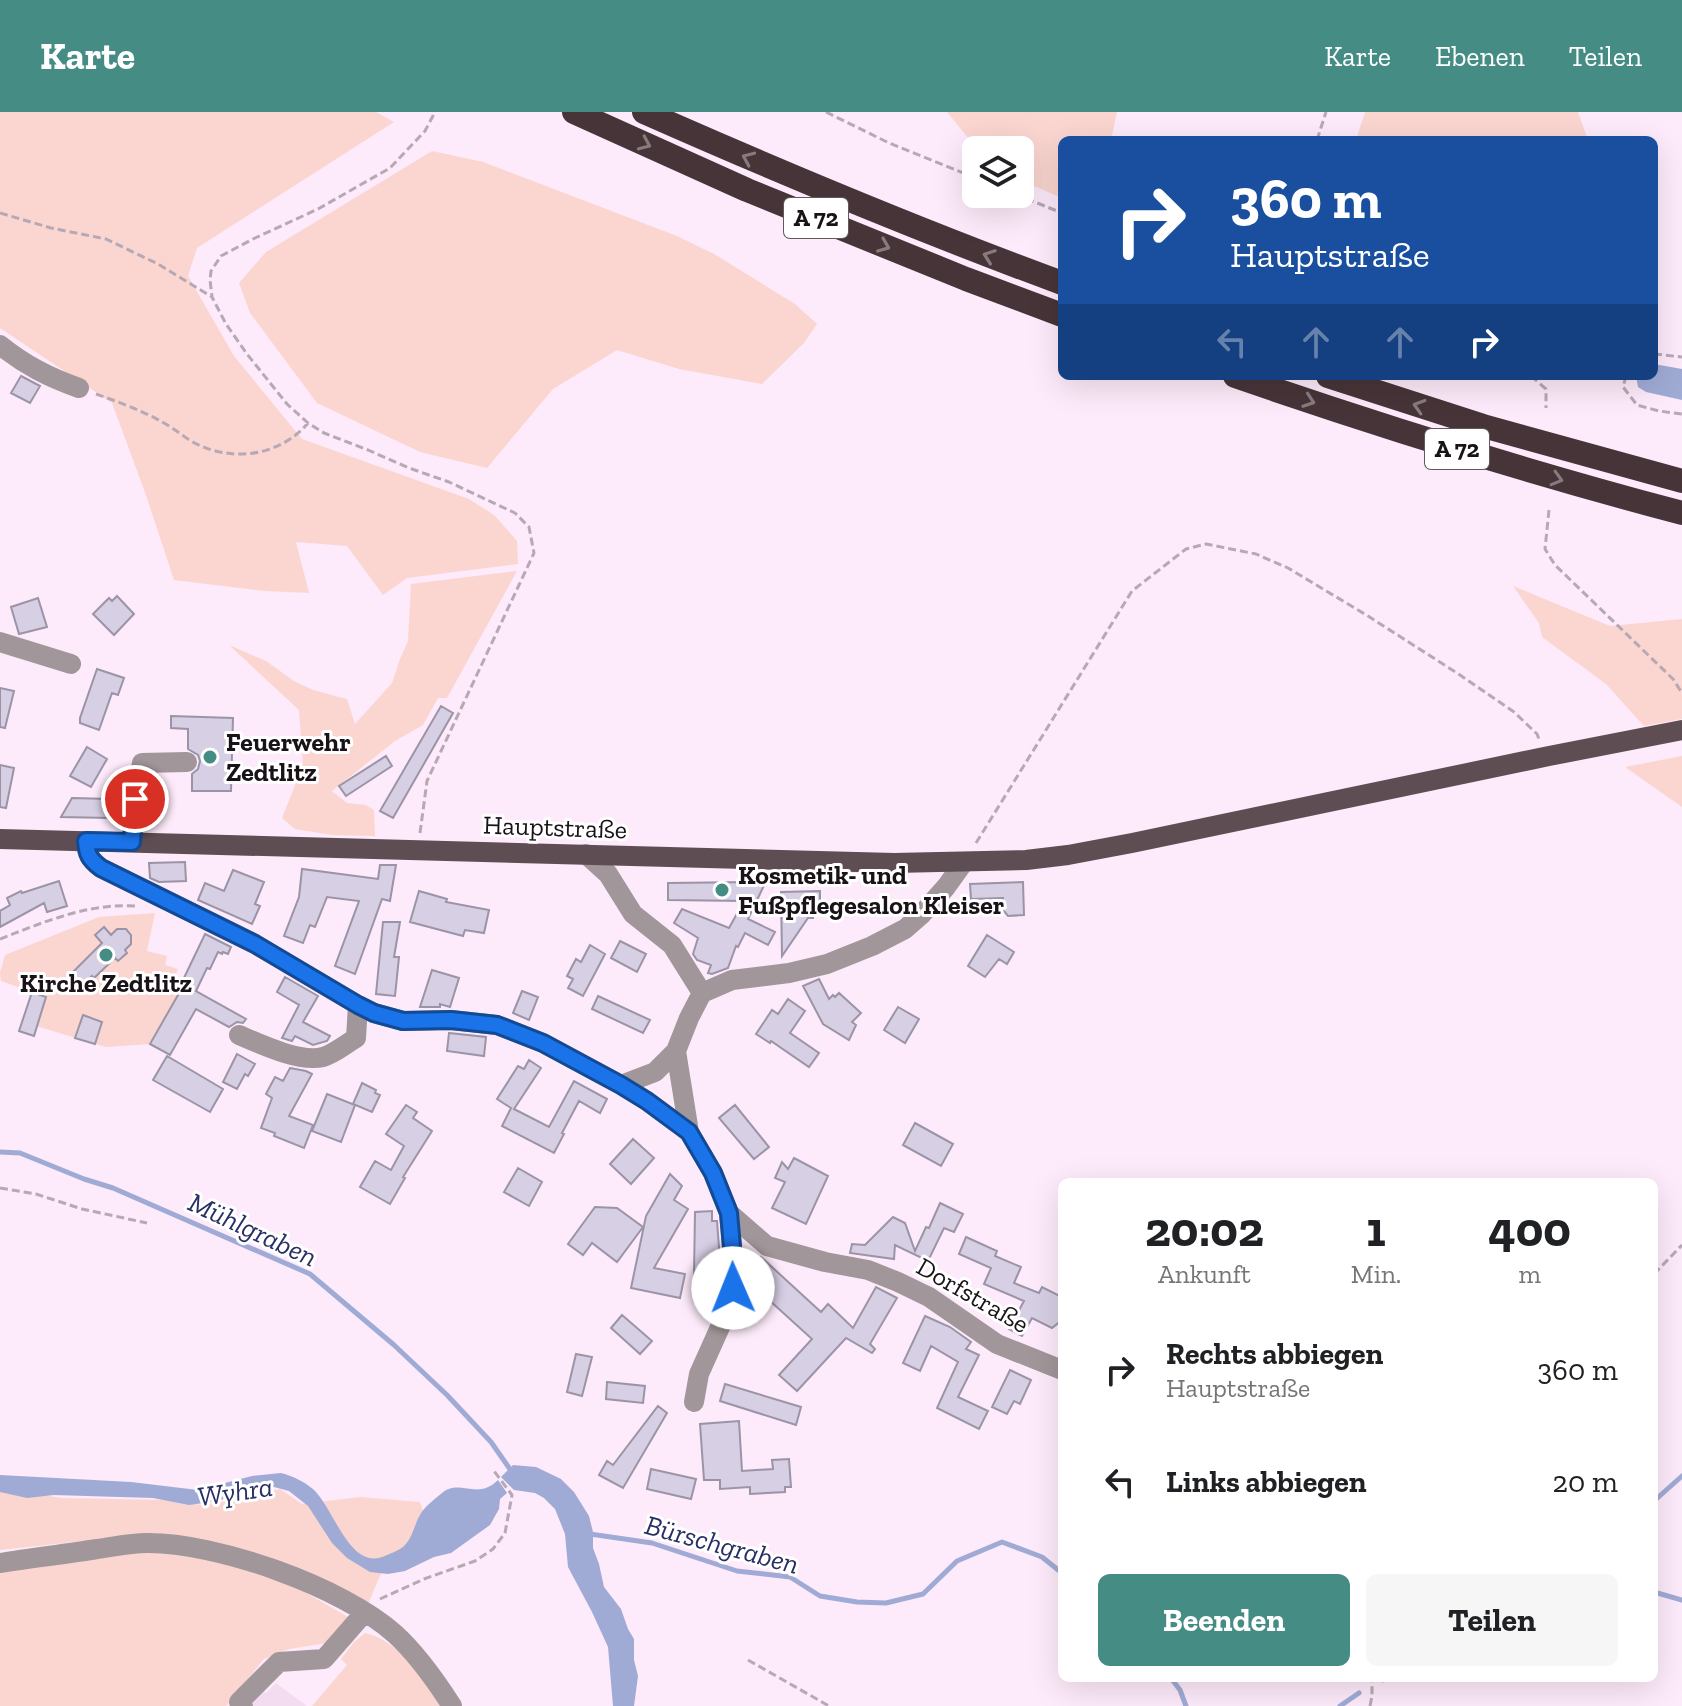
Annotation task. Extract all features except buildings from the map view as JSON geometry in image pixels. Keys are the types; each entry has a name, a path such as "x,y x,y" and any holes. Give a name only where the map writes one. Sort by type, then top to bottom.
{"highway":[{"name":"A 72","path":"574,112 747,190 1058,314"},
{"name":"A 72","path":"644,112 755,162 1058,282"},
{"name":"A 72","path":"1247,380 1474,455 1682,513"},
{"name":"A 72","path":"1340,380 1483,426 1682,481"}],"main road":[{"name":"Hauptstraße","path":"0,839 894,863 1026,860 1068,855 1682,730"}],"street":[{"path":"0,345 22,363 79,388"},
{"path":"0,642 71,664"},
{"path":"128,842 142,763 187,762"},
{"path":"122,780 128,842"},
{"name":"Dorfstraße","path":"86,841 91,861 101,868 255,944 358,1005 403,1021 451,1020 497,1025 543,1043 621,1085 689,1132"},
{"path":"586,854 608,874 633,914 672,945 702,993"},
{"path":"621,1085 655,1072 676,1051 702,993 732,980 789,973 827,964 872,946 913,922 946,887 964,862"},
{"path":"356,1038 358,1005"},
{"path":"239,1035 275,1050 322,1057 389,1017"},
{"name":"Dorfstraße","path":"676,1051 689,1132 713,1173 729,1213 735,1281 725,1316 699,1374 694,1402"},
{"name":"Dorfstraße","path":"729,1213 767,1246 868,1270 898,1282 929,1297 997,1344 1058,1368"},
{"path":"0,1563 145,1543 198,1548 252,1561 322,1590 368,1614 395,1634 452,1706"},
{"path":"243,1706 239,1702 279,1662 324,1659 368,1614"}],"path":[{"path":"417,849 427,781 534,553 529,527 515,513 481,496 324,433 308,423 258,370 226,324 212,297 210,280 211,271 221,256 318,209 390,168 425,131 435,112"},
{"path":"826,112 889,143 962,172"},
{"path":"1318,136 1326,112"},
{"path":"1034,202 1058,211"},
{"path":"0,213 51,228 106,239 158,264 212,297"},
{"path":"1658,354 1682,357"},
{"path":"1536,380 1546,389 1546,408"},
{"path":"1625,380 1623,387 1637,405 1682,414"},
{"path":"79,388 163,423 199,446 226,454 256,453 285,443 308,423"},
{"path":"1549,510 1545,549 1555,565 1673,679 1682,693"},
{"path":"964,862 1132,591 1186,549 1206,544 1266,558 1368,616 1514,712 1537,734 1549,756"},
{"path":"0,939 101,906 140,906 148,903 153,893"},
{"path":"0,1188 36,1194 82,1209 147,1223"},
{"path":"1658,1270 1682,1245"},
{"path":"368,1614 379,1599 475,1561 493,1549 505,1533 512,1495 494,1471"},
{"path":"748,1660 829,1706"},
{"path":"1370,1706 1372,1682"}],"shaded area":[{"path":"0,112 376,112 394,122 197,248 188,276 234,356 302,439 469,499 494,515 517,541 518,564 407,578 383,595 347,546 296,542 309,593 174,580 112,403 0,328"},
{"path":"947,112 1117,112 1112,136 1058,136 1058,196 1034,186 1034,136 967,136"},
{"path":"1365,112 1578,112 1587,136 1357,136"},
{"path":"432,151 483,162 677,236 714,254 795,304 817,324 804,343 762,384 679,369 617,350 553,389 487,468 420,452 317,403 250,313 239,283 266,252"},
{"path":"517,571 447,698 438,698 423,725 395,741 332,791 347,803 366,805 374,810 375,836 332,835 295,829 282,818 303,765 299,710 229,645 266,661 313,690 347,699 355,724 392,683 408,641 411,584"},
{"path":"1513,586 1610,626 1682,619 1682,719 1644,726 1606,684 1542,637 1539,623"},
{"path":"1682,756 1682,807 1625,767"},
{"path":"155,913 147,951 167,956 165,965 178,969 174,980 183,985 150,1044 106,1047 36,1026 46,997 1,981 5,955 99,917"},
{"path":"0,1488 61,1498 166,1500 203,1505 280,1489 302,1504 360,1497 420,1502 426,1520 415,1552 389,1560 368,1604 202,1541 157,1533 0,1550"},
{"path":"155,1551 209,1558 296,1587 348,1617 327,1643 289,1649 264,1659 226,1706 0,1706 0,1571"},
{"path":"365,1633 399,1652 444,1706 312,1706 347,1665 341,1659"},
{"path":"276,1683 307,1706 248,1706 258,1687 266,1693"}],"water":[{"path":"1658,365 1682,369 1682,400 1646,392 1638,387 1637,380 1658,380"},
{"path":"513,1465 536,1467 561,1479 574,1492 589,1516 593,1548 604,1587 621,1609 634,1639 638,1676 634,1706 613,1706 608,1647 568,1567 565,1534 555,1509 535,1493 514,1490 501,1477"},
{"name":"Wyhra","path":"281,1473 313,1489 353,1548 363,1556 374,1558 403,1547 424,1509 449,1489 483,1489 498,1480 507,1493 500,1499 499,1509 490,1525 451,1553 434,1557 405,1571 388,1574 370,1572 347,1558 332,1543 308,1506 289,1491 274,1487 253,1487 218,1501 189,1505 153,1498 54,1495 27,1498 0,1492 0,1475 131,1482 198,1490 252,1476"}],"waterway":[{"name":"Mühlgraben","path":"0,1152 20,1153 113,1188 310,1274 447,1395 491,1442 512,1472"},
{"name":"Bürschgraben","path":"1658,1497 1682,1476"},
{"name":"Bürschgraben","path":"590,1534 652,1543 737,1571 790,1577 820,1596 857,1602 886,1603 923,1594 957,1561 1002,1542 1042,1557 1058,1570"},
{"path":"1658,1593 1682,1600"},
{"name":"Bürschgraben","path":"1174,1682 1186,1706"},
{"name":"Bürschgraben","path":"1340,1706 1359,1693"}],"place":[{"name":"Feuerwehr Zedtlitz","path":"210,757"},
{"name":"Kosmetik- und Fußpflegesalon Kleiser","path":"722,890"},
{"name":"Kirche Zedtlitz","path":"106,955"}],"route":[{"path":"135,799 132,842 86,841 91,861 101,868 255,944 374,1013 403,1021 451,1020 497,1025 543,1043 621,1085 689,1132 713,1173 729,1213 733,1288"}]}
